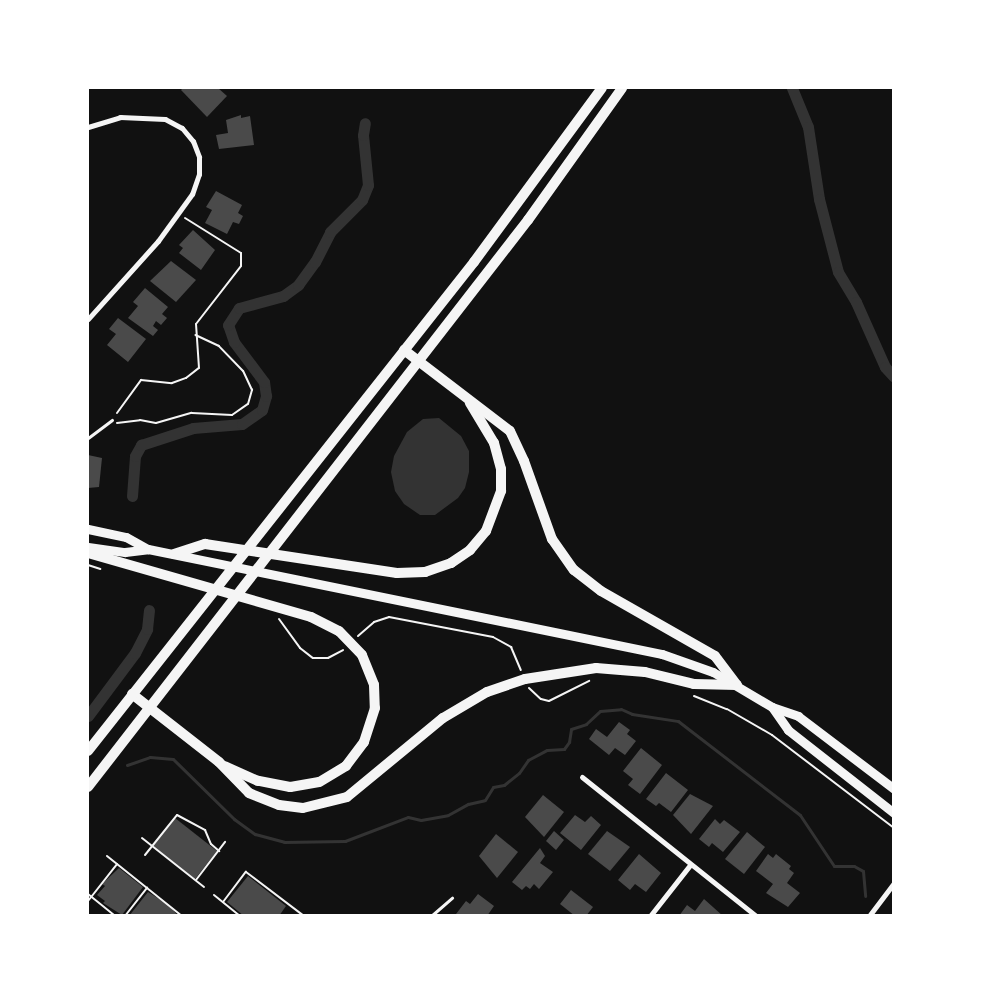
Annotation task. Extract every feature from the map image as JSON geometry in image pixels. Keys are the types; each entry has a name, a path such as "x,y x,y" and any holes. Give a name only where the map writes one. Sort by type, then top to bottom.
{"main road":[{"path":"88,752 515,208 602,88"},
{"path":"88,787 148,706 528,220 622,88"},
{"path":"404,350 468,400 502,422 510,431 524,461 552,538 574,570 601,591 714,656 737,685"},
{"path":"174,554 204,544 415,574 450,563 476,543 494,517 501,476 494,444 468,400"},
{"path":"88,528 126,537 148,549 636,647 687,662 737,685 772,707 798,716 894,789"},
{"path":"88,547 125,552 148,549"},
{"path":"88,553 273,610 322,622 352,642 366,661 374,686 372,725 359,751 346,766 309,784 272,785 219,762"},
{"path":"132,694 219,762 249,793 264,801 294,808 313,807 338,801 356,792 421,735 457,709 487,692 525,679 596,668 645,672 694,684 737,685"},
{"path":"772,707 788,730 894,813"}],"street":[{"path":"88,127 120,117 146,116 164,119 182,128 193,142 199,157 199,174 192,194 129,276 88,319"},
{"path":"582,777 756,916"},
{"path":"650,916 690,864"},
{"path":"869,916 894,883"}],"lane":[{"path":"88,438 112,420"},
{"path":"432,916 452,898"}],"path":[{"path":"178,214 235,248 243,260 196,324 195,335 200,360 195,374 172,383 141,380 112,420 121,425 140,420 156,423 192,413 232,415 242,410 251,397 249,380 219,346 195,335"},
{"path":"273,610 312,658 328,658 348,645"},
{"path":"355,639 374,622 389,617 493,637 511,647 523,674"},
{"path":"526,683 536,696 549,701 593,680"},
{"path":"687,693 727,709 772,735 894,828"},
{"path":"145,855 177,815 205,830 211,844 218,850"},
{"path":"142,838 204,887"},
{"path":"195,880 225,842"},
{"path":"107,856 131,873 182,916"},
{"path":"88,901 117,864"},
{"path":"223,902 246,872 304,916"},
{"path":"125,916 147,888"},
{"path":"88,894 115,916"},
{"path":"214,895 240,916"}],"shaded area":[{"path":"439,418 461,436 469,451 469,472 465,488 458,498 435,515 420,515 404,504 395,491 391,472 394,456 407,432 423,419"}],"building":[{"path":"183,88 218,88 227,96 207,117 181,90"},
{"path":"241,115 241,118 250,116 254,145 219,149 216,135 228,133 226,120"},
{"path":"216,191 242,205 238,213 243,216 239,224 233,222 227,234 205,223 212,210 206,207"},
{"path":"193,230 215,250 201,270 179,253 183,248 179,245"},
{"path":"171,261 196,280 176,302 150,281"},
{"path":"145,288 168,307 162,314 167,318 161,325 156,321 153,326 158,330 153,336 128,318 138,306 133,302"},
{"path":"118,318 146,339 128,362 107,345 116,334 109,329"},
{"path":"88,455 102,458 99,487 88,488"},
{"path":"619,722 630,730 627,734 636,741 625,755 615,748 609,755 589,739 596,729 607,737"},
{"path":"641,748 662,765 640,794 628,785 633,779 623,771"},
{"path":"666,773 688,790 671,812 659,803 656,806 646,799"},
{"path":"690,794 713,806 691,834 673,815"},
{"path":"543,795 564,812 544,837 525,817"},
{"path":"575,815 585,822 591,816 601,825 581,850 560,833"},
{"path":"175,818 217,851 195,879 153,846"},
{"path":"715,819 720,824 724,820 740,832 723,852 712,843 709,847 699,839"},
{"path":"554,831 564,840 556,850 546,841"},
{"path":"607,831 630,847 610,871 588,854"},
{"path":"747,832 765,847 744,874 725,859"},
{"path":"496,834 518,852 497,878 479,856"},
{"path":"540,848 545,856 540,863 553,872 539,889 534,884 530,889 526,886 522,890 512,882"},
{"path":"639,854 661,873 646,892 635,884 630,890 618,880"},
{"path":"768,854 773,858 776,854 791,866 789,869 794,873 787,883 800,893 788,907 766,893 773,884 756,871"},
{"path":"119,868 143,887 122,915 103,903 105,901 97,895 105,886 102,884"},
{"path":"248,876 286,906 279,916 244,916 227,902"},
{"path":"571,890 593,907 586,916 575,916 560,904"},
{"path":"148,892 169,905 178,916 129,916"},
{"path":"478,894 494,906 487,916 456,914 466,901 470,904"},
{"path":"704,899 723,916 679,916 687,905 695,911"}],"waterway":[{"path":"792,88 808,127 819,199 838,272 856,302 885,367 894,377"},
{"path":"132,496 135,456 141,445 193,428 242,424 262,410 266,396 264,382 234,342 228,325 239,308 283,296 298,285 315,262 330,232 362,200 368,185 363,135 365,123"},
{"path":"88,716 135,653 147,629 149,610"},
{"path":"127,765 150,757 173,759 234,819 255,834 284,842 345,841 408,817 421,820 448,815 468,804 485,800 493,787 504,785 519,773 528,760 547,750 564,749 569,742 571,729 586,724 600,711 621,709 632,714 678,721 800,815 834,866 854,866 863,871 865,896"}]}
